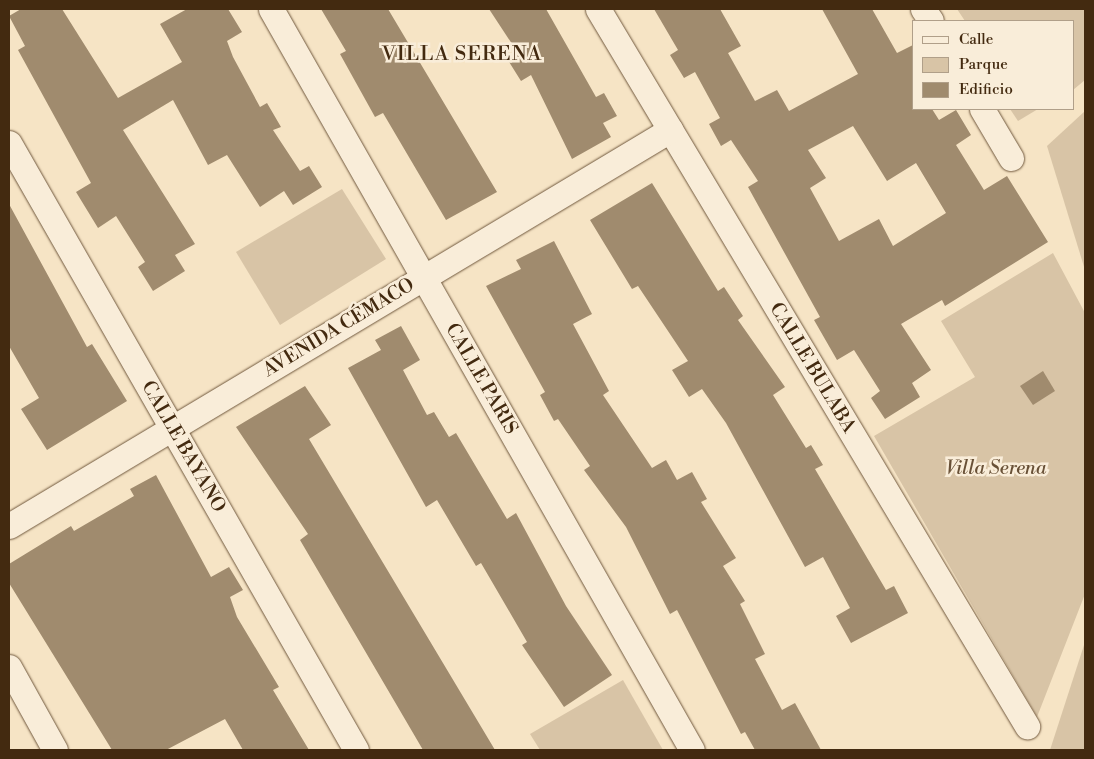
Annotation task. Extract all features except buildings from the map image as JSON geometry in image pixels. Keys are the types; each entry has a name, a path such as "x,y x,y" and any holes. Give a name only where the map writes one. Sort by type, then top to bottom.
{"street":[{"name":"CALLE PARIS","path":"271,9 692,750"},
{"name":"CALLE BULABA","path":"598,9 1027,726"},
{"path":"923,9 930,20"},
{"path":"983,110 1011,158"},
{"name":"AVENIDA CÉMACO","path":"9,526 670,130"},
{"name":"CALLE BAYANO","path":"9,143 356,750"},
{"path":"9,667 55,750"}],"green space":[{"path":"957,9 1085,9 1085,80 1074,89 1074,20 964,20"},
{"path":"1011,110 1036,110 1018,121"},
{"path":"1085,111 1085,270 1047,146"},
{"path":"342,189 386,259 280,325 236,252"},
{"name":"Villa Serena","path":"1053,253 1085,313 1085,594 1037,717 874,436 975,377 941,321"},
{"path":"1085,642 1085,750 1050,750"},
{"path":"623,680 663,750 540,750 530,734"}],"district":[{"name":"VILLA SERENA","path":"462,54"}]}
